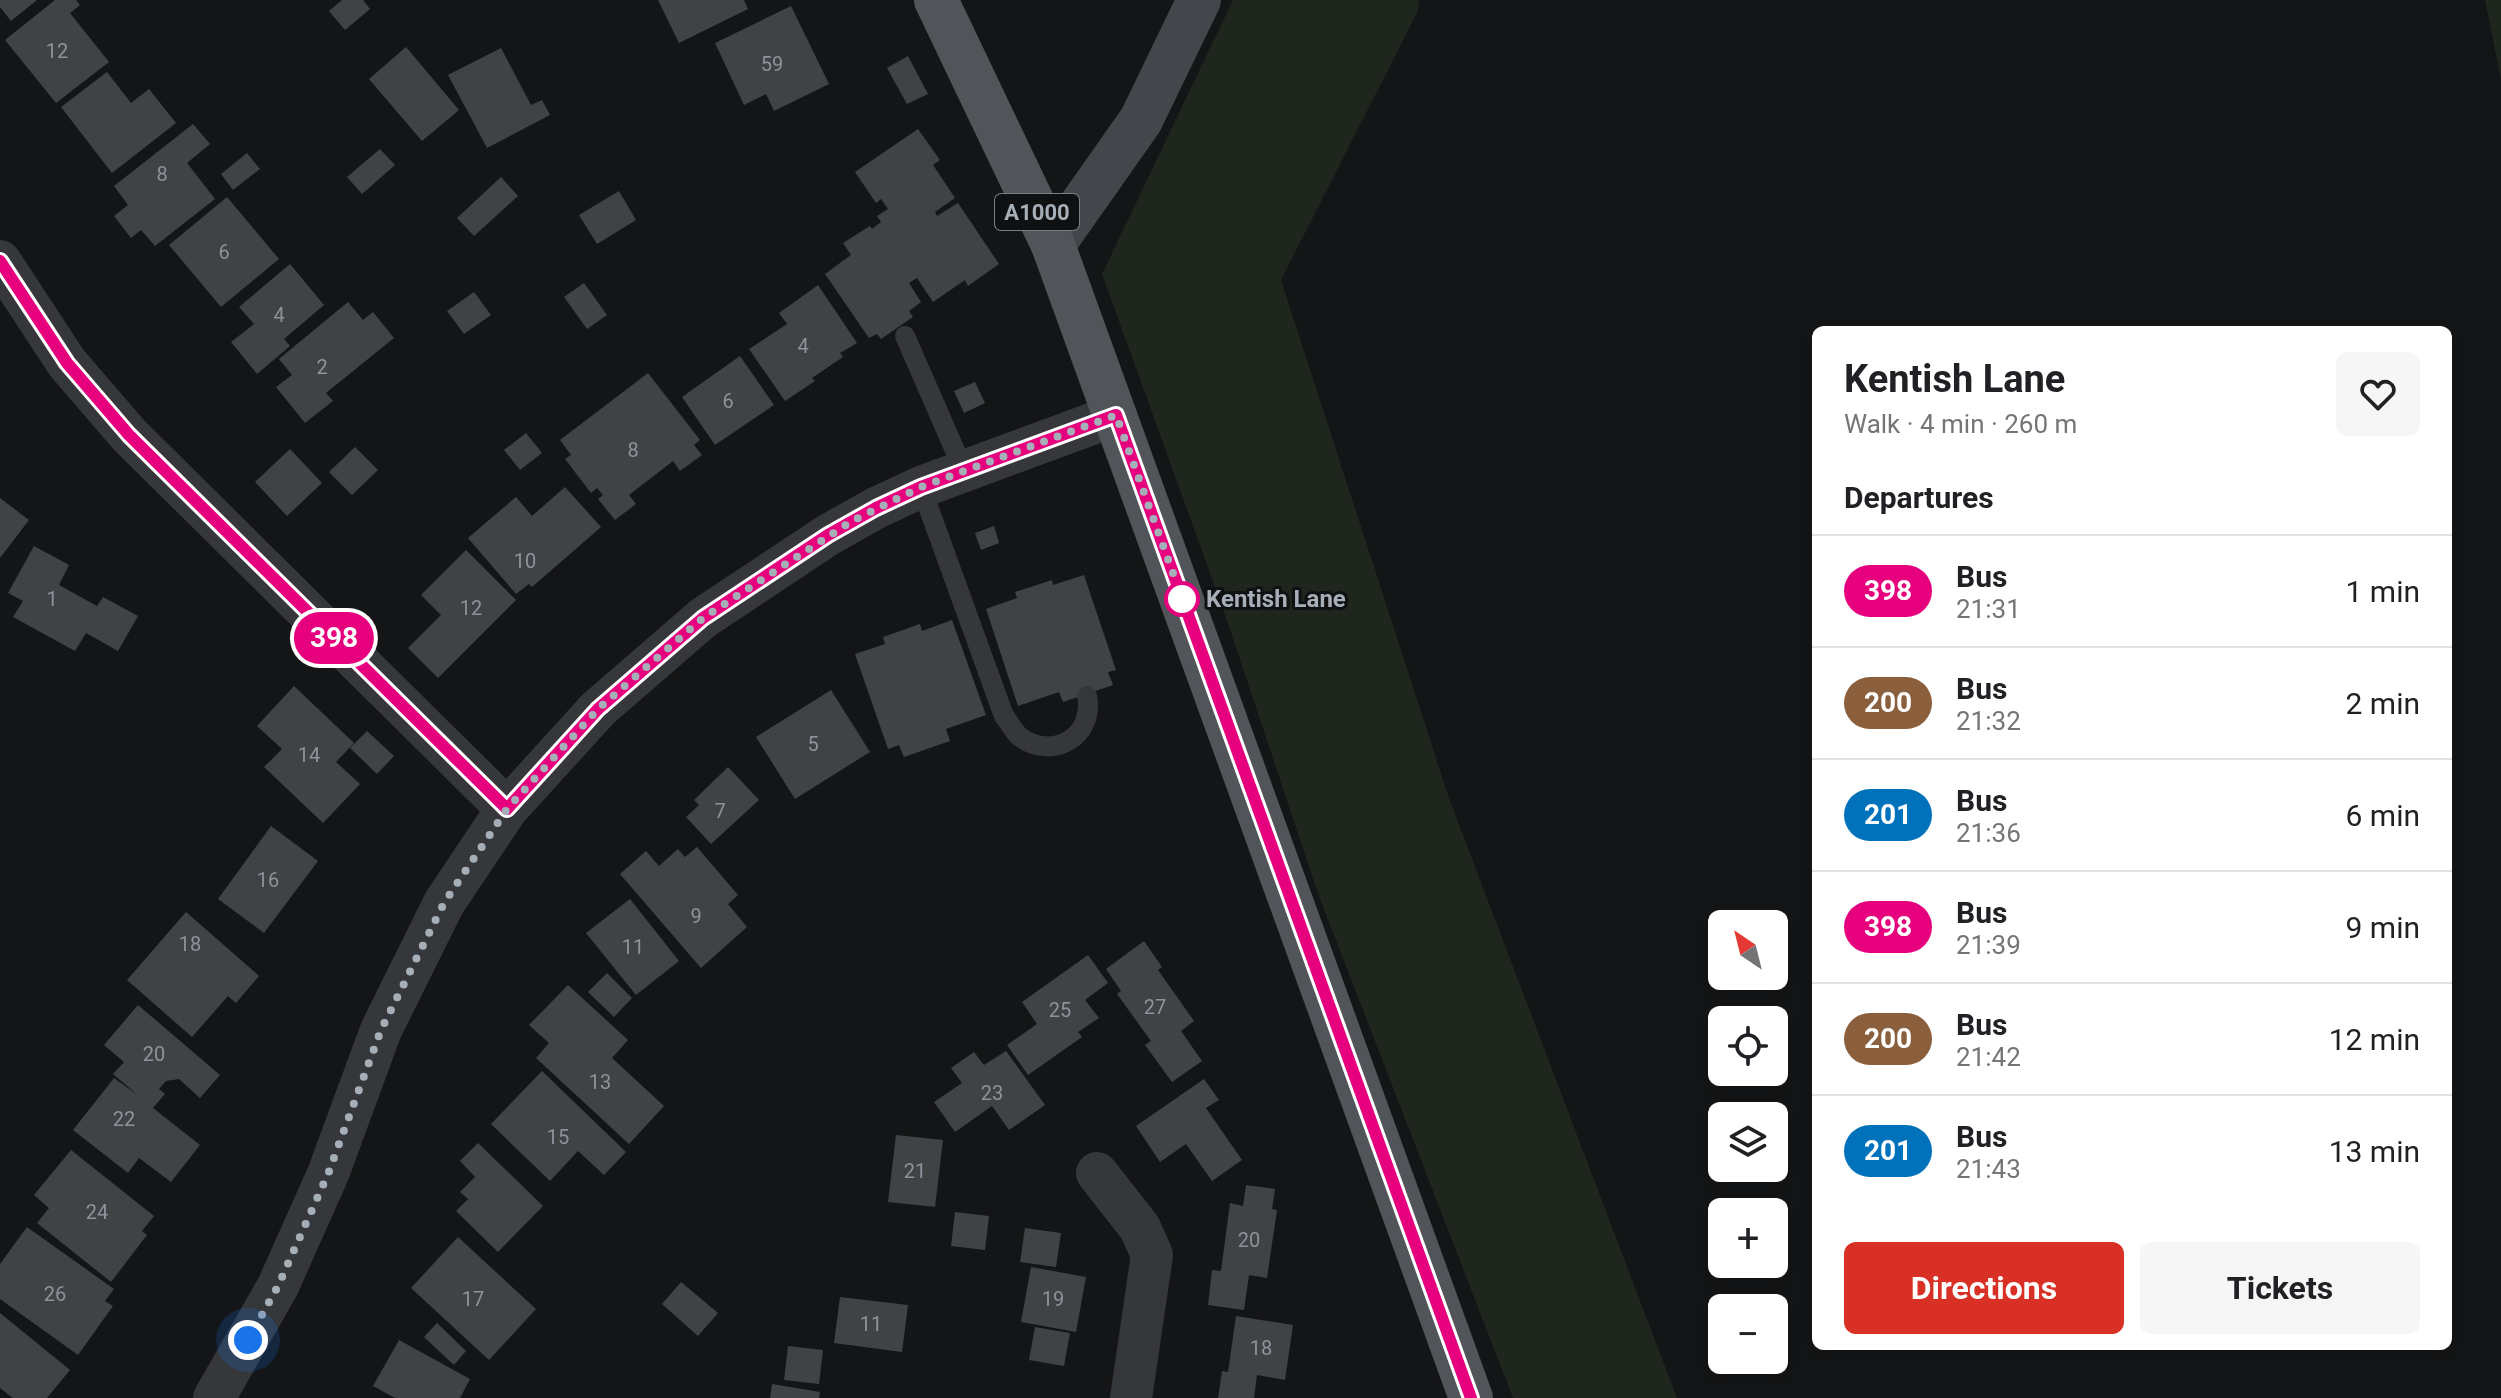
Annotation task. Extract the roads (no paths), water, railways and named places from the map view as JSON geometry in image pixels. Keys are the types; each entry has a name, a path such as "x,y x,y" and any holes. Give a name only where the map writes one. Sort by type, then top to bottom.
{"main road":[{"name":"A1000","path":"936,0 1053,245 1471,1398"},
{"path":"1053,245 1141,120 1199,0"}],"street":[{"path":"0,261 67,363 129,435 507,809"},
{"path":"214,1398 278,1286 328,1174 388,1016 444,903 507,809 598,709 703,618 828,535 921,487 1116,415"},
{"path":"1097,1173 1140,1228 1152,1255 1131,1398"}],"lane":[{"path":"905,336 964,471"},
{"path":"921,487 1004,716 1019,736 1042,746 1065,744 1079,732 1090,712 1087,696"}],"place":[{"name":"Kentish Lane","path":"1182,599"}]}
